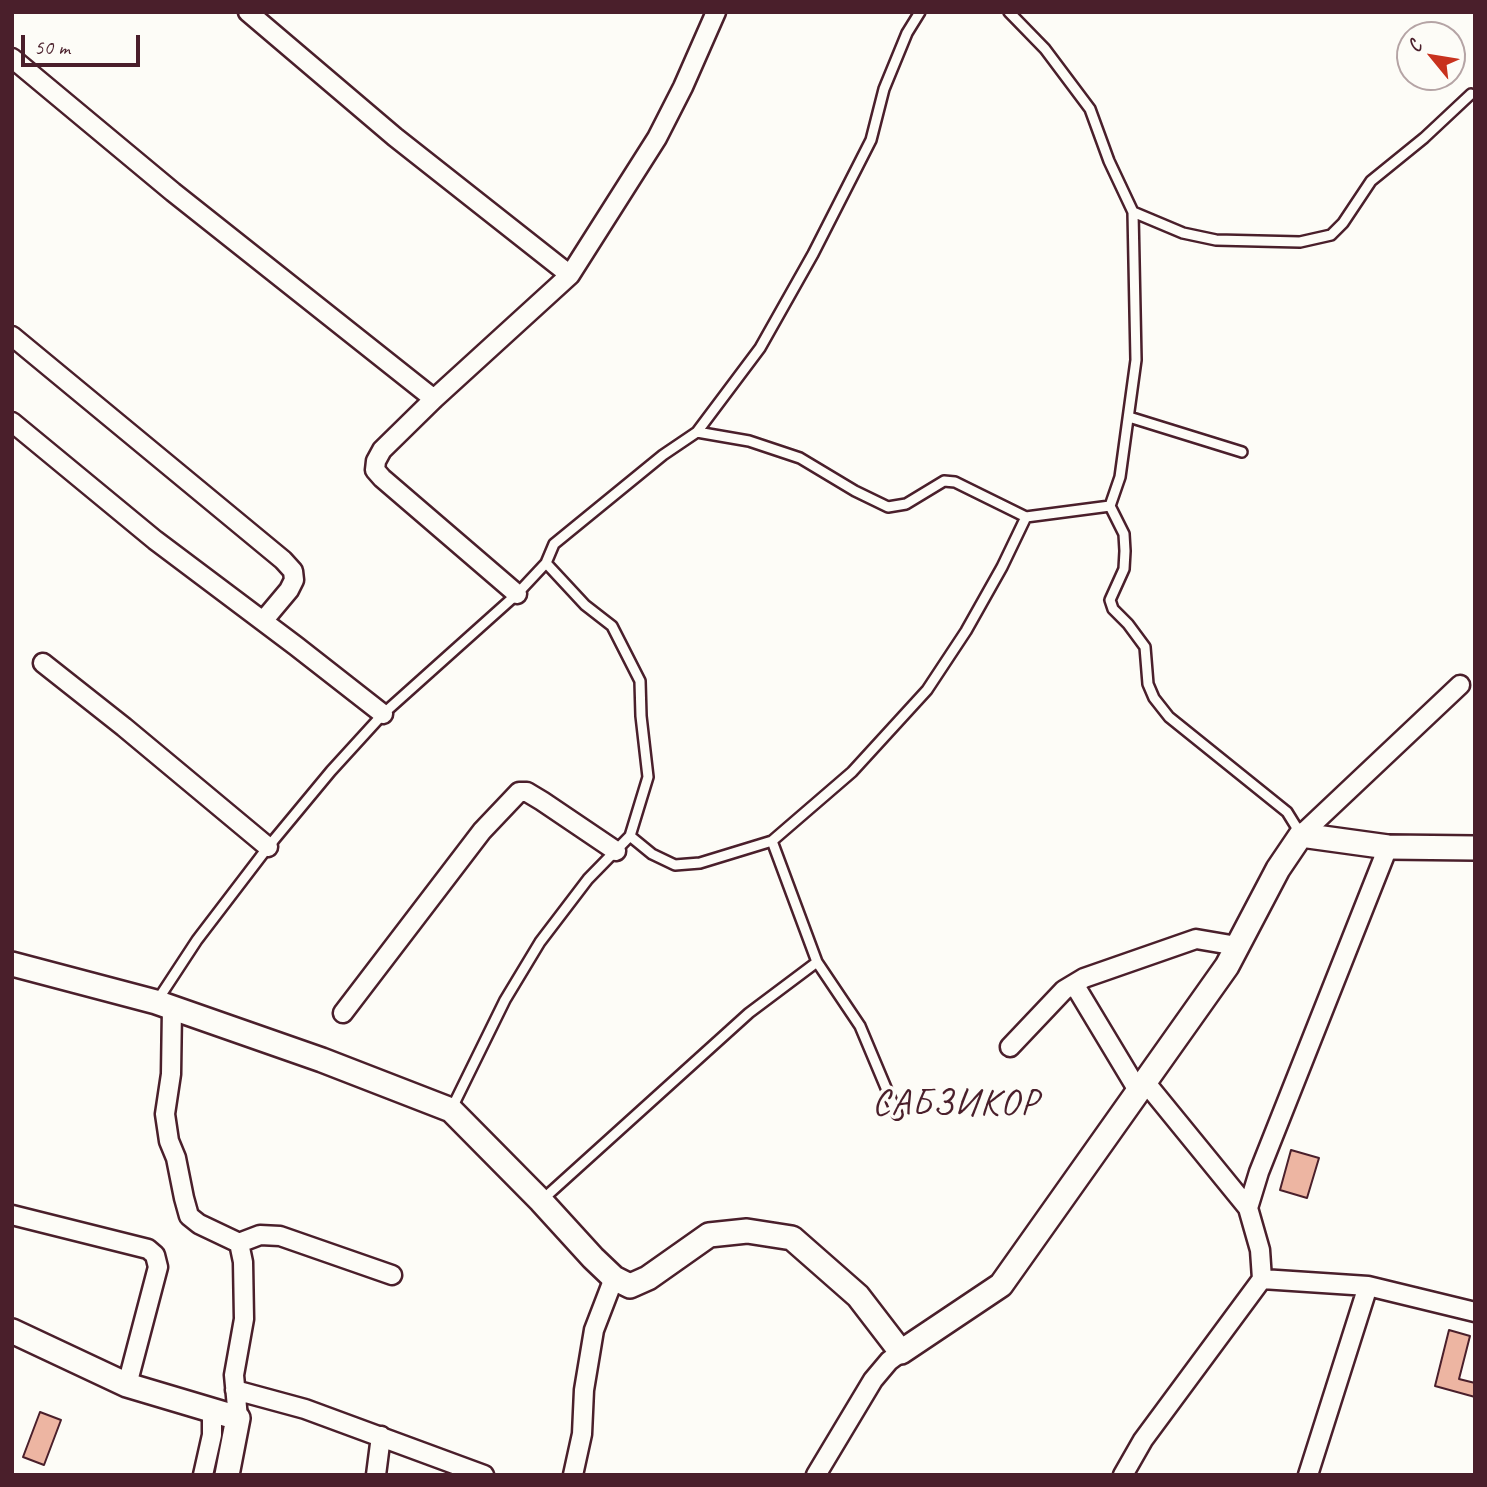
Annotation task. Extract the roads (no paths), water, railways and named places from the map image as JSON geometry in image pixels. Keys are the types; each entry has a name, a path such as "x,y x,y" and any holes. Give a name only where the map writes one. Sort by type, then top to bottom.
{"street":[{"path":"248,12 395,137 570,275"},
{"path":"517,594 382,478 375,470 376,461 382,450 434,399 570,275 657,138 716,12"},
{"path":"12,58 173,192 434,399"},
{"path":"12,336 293,571 294,580 289,590 263,621"},
{"path":"12,422 155,540 383,714"},
{"path":"43,663 268,847"},
{"path":"816,1475 873,1380 889,1361 1001,1286 1227,966 1278,869 1301,835 1460,685"},
{"path":"343,1013 482,831 519,792 527,792 542,801 616,851"},
{"path":"1301,835 1388,847 1475,848"},
{"path":"1248,1208 1259,1172 1388,847"},
{"path":"1010,1047 1064,990 1084,978 1196,939 1237,946"},
{"path":"12,964 164,1006 322,1060 451,1110 593,1258 614,1278 630,1286 648,1278 709,1235 747,1231 792,1238 858,1296 901,1352"},
{"path":"1074,984 1143,1087 1248,1208 1260,1250 1262,1279 1143,1440 1123,1475"},
{"path":"164,1006 171,1074 165,1114 169,1141 176,1158 189,1216 199,1224 239,1243 260,1235 280,1237 392,1275"},
{"path":"12,1215 148,1249 155,1255 158,1267 127,1385"},
{"path":"228,1475 238,1418 234,1375 244,1319 243,1262 239,1243"},
{"path":"573,1475 582,1434 584,1390 594,1330 614,1278"},
{"path":"1262,1279 1368,1286 1475,1312"},
{"path":"1308,1475 1368,1286"},
{"path":"12,1331 127,1385 238,1418"},
{"path":"235,1390 305,1409 484,1475"},
{"path":"203,1475 212,1435 212,1409"},
{"path":"376,1475 381,1436"}],"lane":[{"path":"164,1006 197,940 268,847 383,714 517,594 546,563 554,544 663,455 697,432 760,348 818,244 871,140 884,89 907,33 920,12"},
{"path":"1009,12 1045,49 1090,109 1109,161 1133,212 1136,360 1120,477 1110,506 1124,534 1125,551 1124,569 1110,600 1113,609 1128,624 1144,647 1148,684 1154,698 1169,717 1287,812 1301,835"},
{"path":"1133,212 1183,233 1216,240 1300,242 1331,235 1343,223 1371,181 1424,138 1471,94"},
{"path":"1129,417 1242,452"},
{"path":"697,432 749,441 800,458 888,507 906,504 944,481 955,482 1026,517 1110,506"},
{"path":"630,836 652,854 676,865 700,863 772,841 852,772 927,690 966,631 1026,517"},
{"path":"451,1110 505,1000 540,942 589,879 630,836 648,776 640,681 612,626 585,605 546,563"},
{"path":"772,841 817,962 860,1026 897,1114"},
{"path":"541,1201 749,1013 817,962"}],"district":[{"name":"САБЗИКОР","path":"956,1104"}]}
